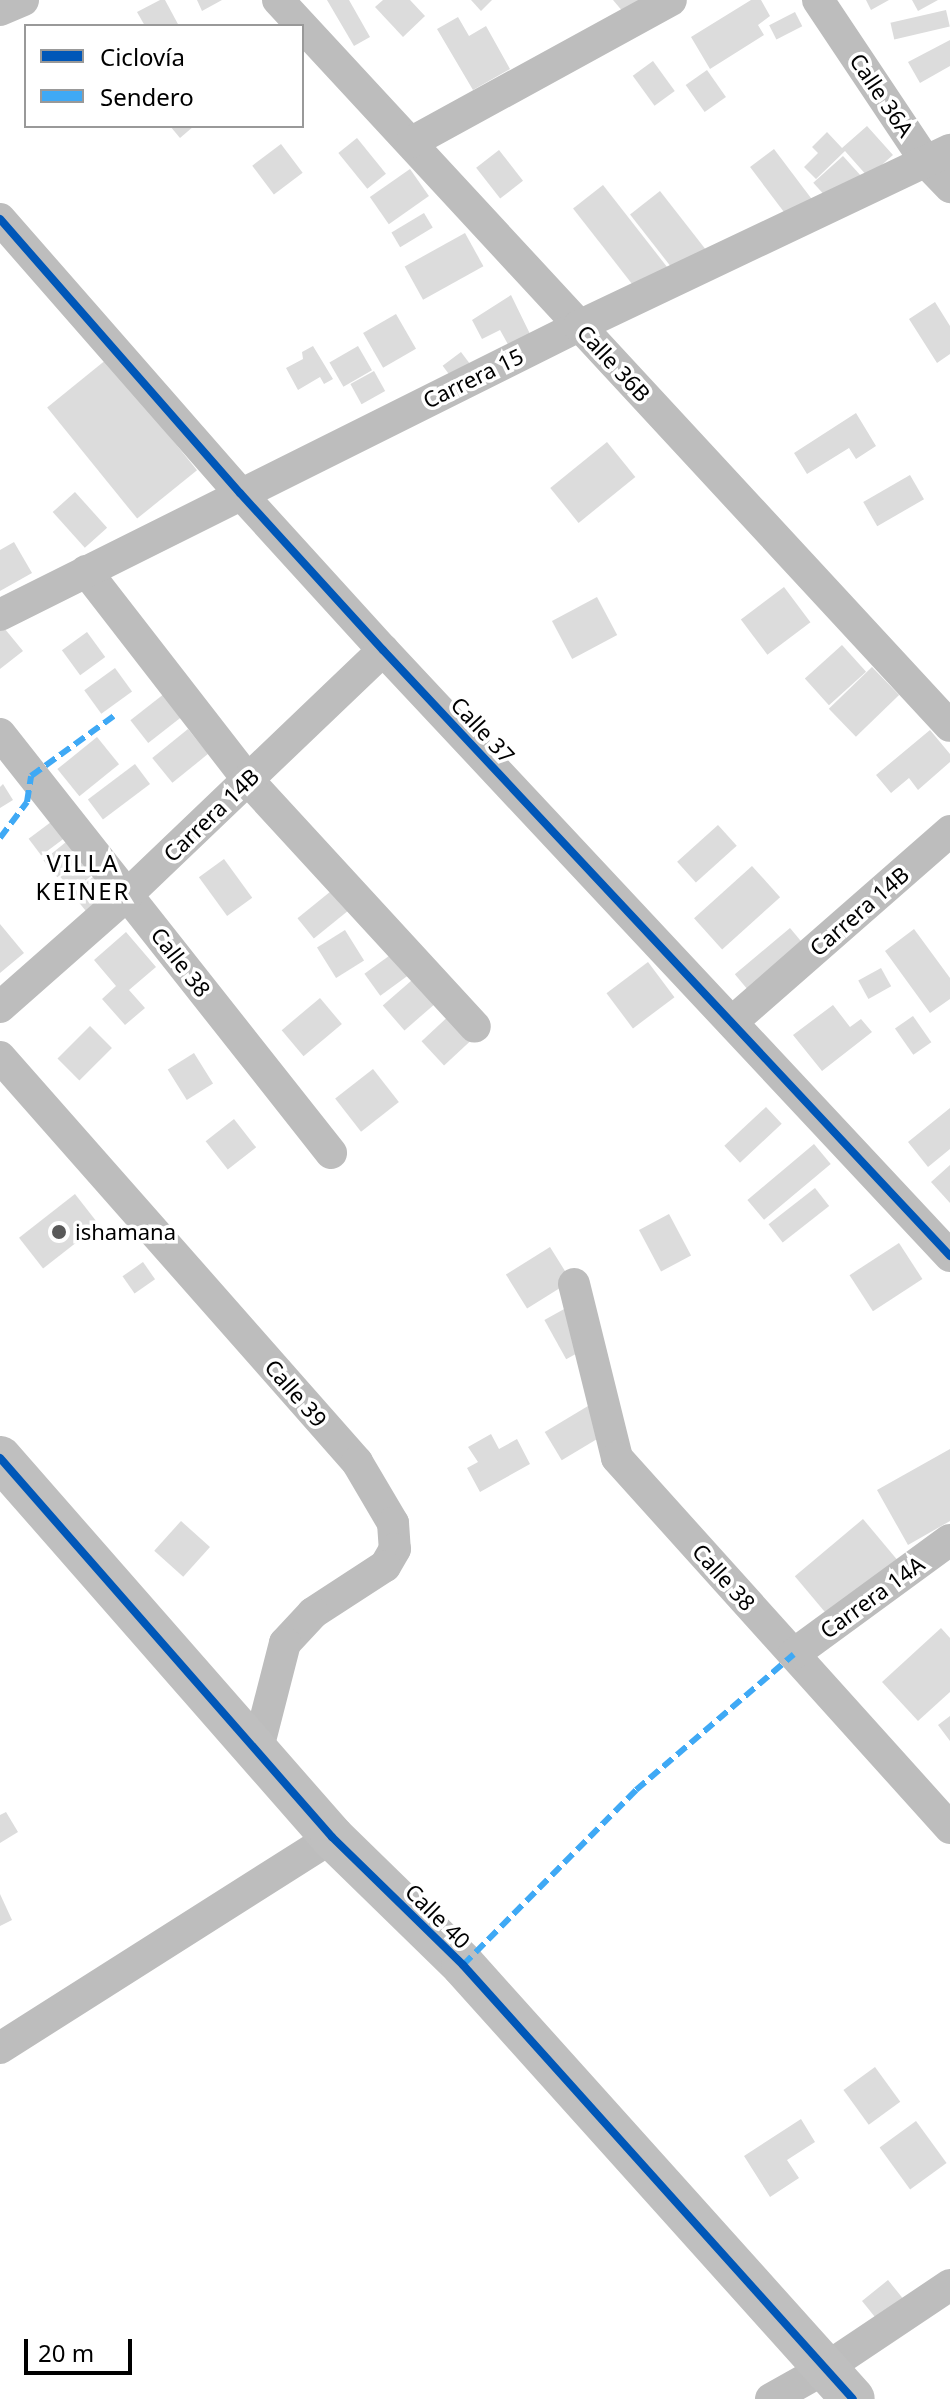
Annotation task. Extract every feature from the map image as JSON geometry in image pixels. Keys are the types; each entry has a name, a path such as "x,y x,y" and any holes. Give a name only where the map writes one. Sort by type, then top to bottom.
{"street":[{"path":"0,10 23,0"},
{"name":"Calle 36B","path":"278,0 301,24"},
{"path":"412,142 671,0"},
{"name":"Calle 36A","path":"818,0 938,156 950,187"},
{"name":"Calle 36B","path":"304,28 950,726"},
{"name":"Carrera 15","path":"0,615 579,326 938,156"},
{"name":"Calle 37","path":"0,219 240,493 383,650 950,1256"},
{"path":"86,571 248,780 475,1027"},
{"name":"Carrera 14B","path":"0,1007 128,894 383,650"},
{"name":"Calle 38","path":"0,734 331,1153"},
{"name":"Carrera 14B","path":"732,1022 950,831"},
{"name":"Calle 39","path":"0,1057 357,1462 393,1523 395,1549 385,1566 313,1613 285,1643 257,1752"},
{"name":"Calle 38","path":"574,1284 617,1458 950,1828"},
{"name":"Calle 40","path":"0,1458 332,1837 463,1965 840,2384"},
{"name":"Carrera 14A","path":"794,1654 950,1540"},
{"path":"0,2048 332,1837"},
{"path":"771,2399 840,2384 950,2285"}],"building":[{"path":"165,0 178,24 144,24 137,12"},
{"path":"197,0 222,0 202,11"},
{"path":"327,0 349,0 370,37 354,46"},
{"path":"383,0 410,0 425,16 403,37 375,7"},
{"path":"471,0 492,0 481,11"},
{"path":"613,0 640,0 624,13"},
{"path":"751,0 761,0 770,16 758,25 764,35 710,69 691,37"},
{"path":"866,0 889,0 871,10"},
{"path":"912,0 938,0 918,11"},
{"path":"946,10 950,27 894,39 890,23"},
{"path":"795,12 802,26 776,39 769,25"},
{"path":"458,17 469,36 486,26 510,69 473,90 437,29"},
{"path":"950,40 950,66 920,83 908,62"},
{"path":"653,61 675,91 655,106 633,76"},
{"path":"707,70 726,97 705,112 686,85"},
{"path":"867,126 893,155 868,177 845,151 816,179 804,167 818,153 812,147 827,132 842,148"},
{"path":"172,128 192,128 180,138"},
{"path":"357,138 386,174 367,189 338,153"},
{"path":"281,144 303,173 274,194 252,166"},
{"path":"774,149 811,199 787,217 750,167"},
{"path":"499,150 523,181 500,199 476,168"},
{"path":"843,156 862,177 832,204 813,183"},
{"path":"410,169 429,196 389,224 370,197"},
{"path":"603,185 668,268 638,291 573,208"},
{"path":"660,191 709,253 679,277 630,214"},
{"path":"424,213 433,228 400,247 391,233"},
{"path":"465,233 483,266 423,300 405,266"},
{"path":"511,295 531,336 510,348 500,330 482,339 472,320"},
{"path":"935,302 950,326 950,354 937,363 909,319"},
{"path":"396,314 416,349 383,368 363,333"},
{"path":"313,346 333,379 324,384 320,377 298,390 286,368 303,359 302,352"},
{"path":"358,346 372,370 343,387 329,362"},
{"path":"461,352 474,369 455,383 443,366"},
{"path":"107,359 197,470 137,519 47,407"},
{"path":"374,371 385,391 362,404 350,384"},
{"path":"856,413 876,446 856,459 849,448 807,474 794,453"},
{"path":"607,442 635,477 579,523 550,488"},
{"path":"910,475 924,499 877,526 863,502"},
{"path":"75,492 107,528 85,548 53,512"},
{"path":"14,542 32,573 0,591 0,550"},
{"path":"784,587 810,622 767,655 741,619"},
{"path":"597,597 617,635 572,659 552,621"},
{"path":"0,623 23,651 0,669"},
{"path":"87,632 105,657 80,675 62,650"},
{"path":"842,645 866,672 829,705 805,678"},
{"path":"872,667 899,695 856,737 829,709"},
{"path":"115,668 132,691 101,714 84,690"},
{"path":"169,690 187,713 148,743 130,720"},
{"path":"188,729 208,754 172,783 152,758"},
{"path":"930,730 950,754 950,762 918,790 909,778 891,793 876,775"},
{"path":"97,737 119,764 79,796 57,769"},
{"path":"135,764 150,784 103,819 88,800"},
{"path":"3,784 13,800 0,808 0,787"},
{"path":"51,822 64,839 41,856 29,839"},
{"path":"718,825 737,846 696,883 677,862"},
{"path":"66,842 80,859 57,877 43,860"},
{"path":"224,859 252,898 227,916 199,877"},
{"path":"81,861 92,875 72,891 61,877"},
{"path":"752,866 780,897 722,949 694,918"},
{"path":"93,877 107,894 86,911 72,894"},
{"path":"341,883 357,903 314,938 297,918"},
{"path":"0,924 24,953 0,973"},
{"path":"790,928 815,958 760,1004 735,974"},
{"path":"914,929 950,978 950,999 930,1013 885,951"},
{"path":"345,930 364,961 336,978 317,947"},
{"path":"126,932 156,967 129,990 145,1008 125,1025 102,999 116,986 94,960"},
{"path":"400,948 416,970 380,996 364,974"},
{"path":"648,962 674,997 633,1028 606,993"},
{"path":"881,968 891,986 868,999 858,981"},
{"path":"419,974 441,999 404,1030 383,1005"},
{"path":"320,998 342,1024 304,1056 282,1030"},
{"path":"833,1005 850,1027 861,1019 872,1032 822,1071 793,1035"},
{"path":"453,1012 476,1036 444,1065 422,1041"},
{"path":"913,1016 931,1042 913,1055 895,1029"},
{"path":"90,1026 112,1048 79,1080 57,1059"},
{"path":"194,1053 213,1084 187,1100 168,1069"},
{"path":"373,1069 399,1102 361,1132 335,1099"},
{"path":"766,1107 782,1124 740,1163 724,1146"},
{"path":"950,1108 950,1149 928,1167 908,1142"},
{"path":"234,1119 256,1147 228,1170 206,1141"},
{"path":"814,1144 831,1164 764,1220 747,1200"},
{"path":"950,1165 950,1203 931,1182"},
{"path":"815,1188 829,1206 783,1242 769,1224"},
{"name":"ishamana","path":"75,1194 99,1225 43,1268 19,1238"},
{"path":"669,1214 691,1255 661,1271 639,1230"},
{"path":"899,1243 922,1279 873,1311 850,1275"},
{"path":"550,1247 571,1281 527,1308 506,1275"},
{"name":"ishamana","path":"143,1262 155,1279 135,1294 123,1276"},
{"path":"575,1303 597,1342 566,1359 544,1320"},
{"path":"603,1397 620,1425 562,1460 545,1432"},
{"path":"491,1434 499,1449 517,1439 530,1464 480,1492 467,1468 478,1462 468,1447"},
{"path":"950,1449 950,1521 908,1545 877,1490"},
{"path":"863,1519 899,1562 831,1619 795,1576"},
{"path":"181,1521 210,1547 183,1577 154,1551"},
{"path":"941,1628 950,1638 950,1692 918,1721 882,1682"},
{"path":"950,1716 950,1741 938,1725"},
{"path":"6,1812 18,1832 0,1843 0,1815"},
{"path":"0,1894 12,1920 0,1926"},
{"path":"875,2067 900,2102 869,2125 843,2090"},
{"path":"801,2119 815,2142 787,2160 799,2178 770,2197 744,2156"},
{"path":"916,2121 947,2163 910,2190 880,2147"},
{"path":"888,2280 913,2311 879,2322 862,2301"}],"marked path":[{"path":"0,838 27,802 31,776 114,716"},
{"path":"463,1965 636,1790 794,1654"}],"cycle path":[{"path":"0,219 240,493 383,650 950,1256"},
{"path":"0,1458 332,1837 463,1965 853,2399"}],"place":[{"name":"ishamana","path":"59,1232"}],"district":[{"name":"VILLA KEINER","path":"83,877"}]}
